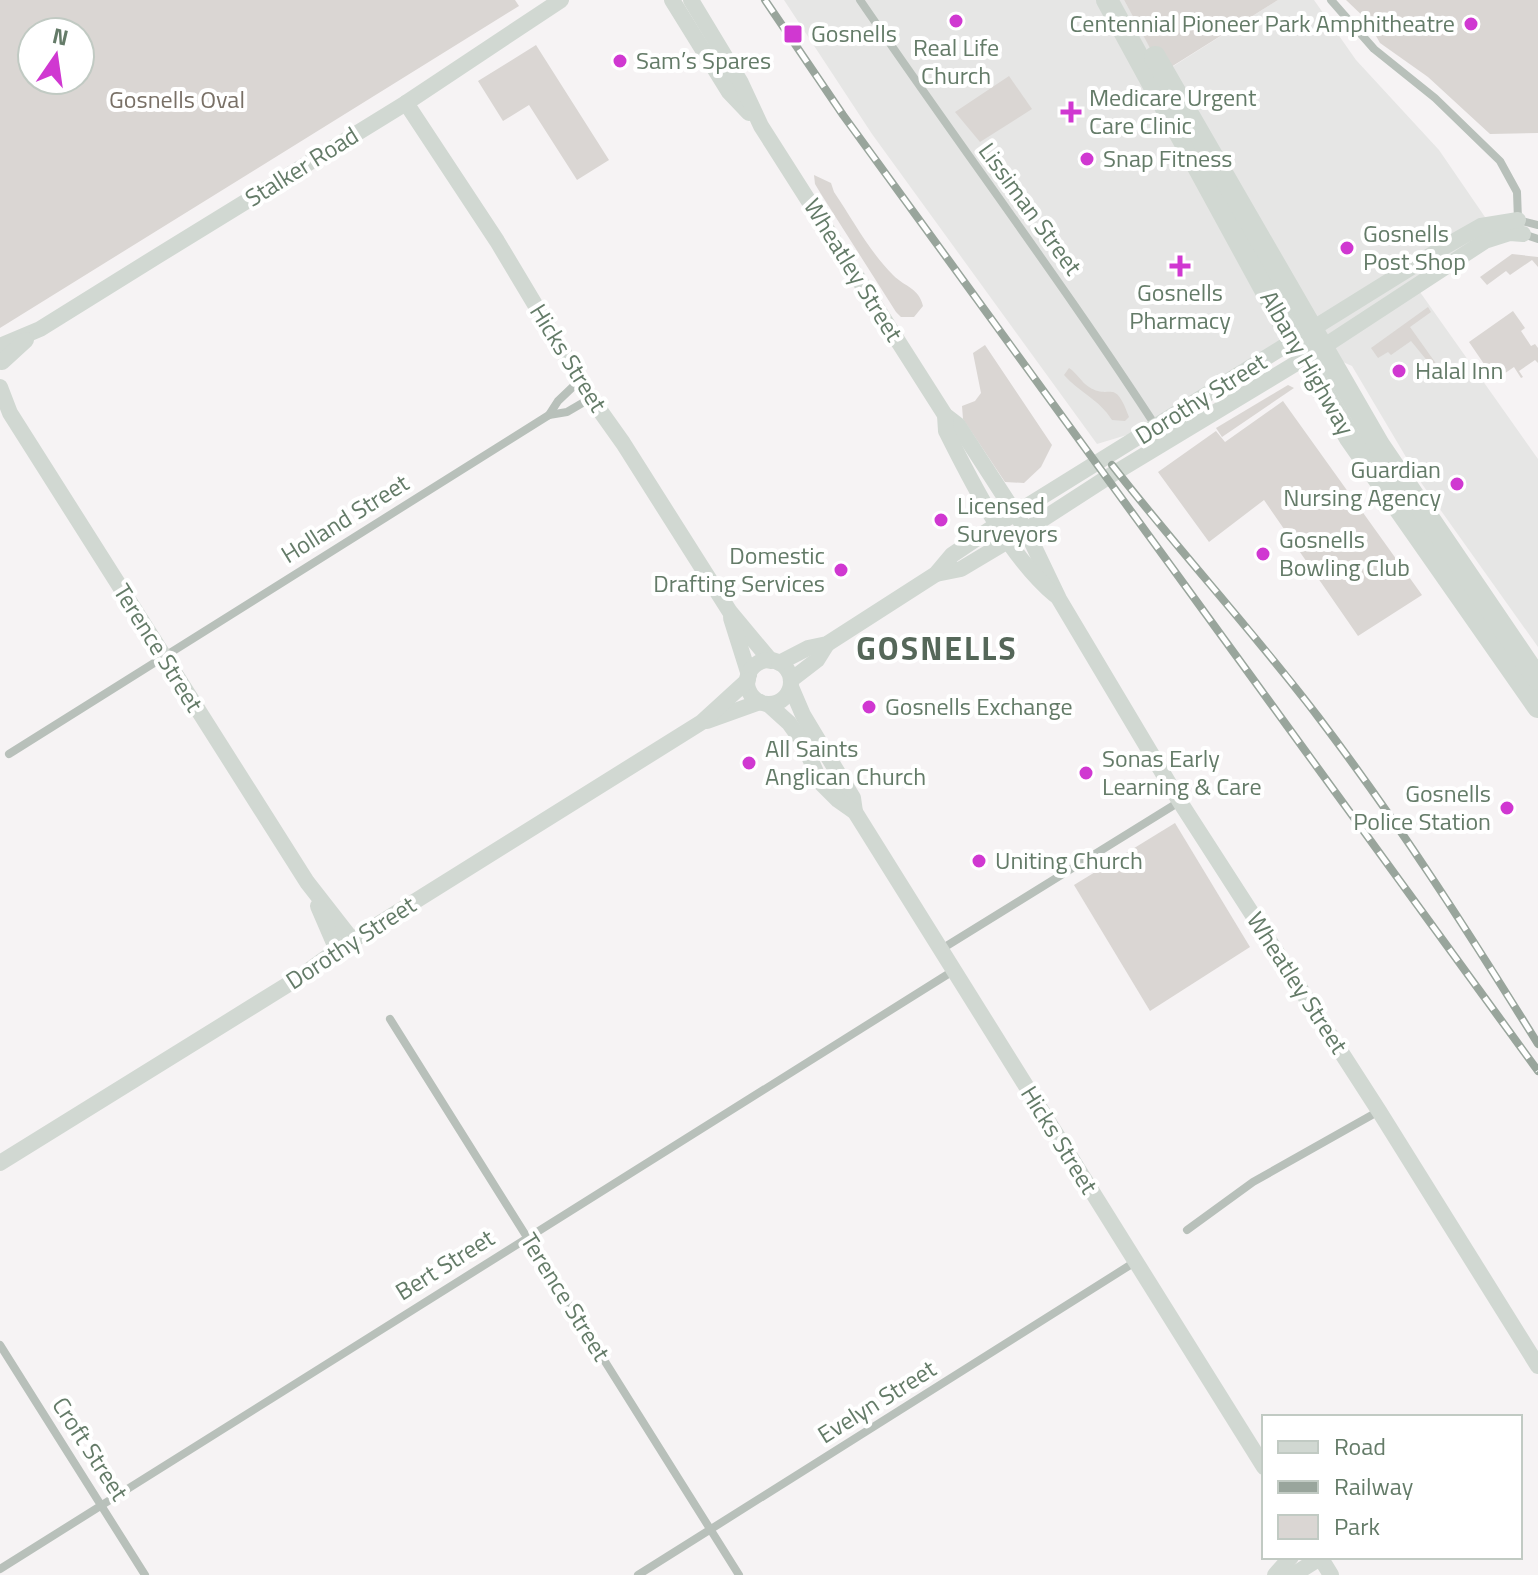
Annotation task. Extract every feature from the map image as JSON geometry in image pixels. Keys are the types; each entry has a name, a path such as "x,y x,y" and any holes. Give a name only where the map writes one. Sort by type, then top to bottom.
{"highway":[{"name":"Albany Highway","path":"1107,0 1309,344 1538,679"},
{"name":"Albany Highway","path":"1124,0 1309,344 1350,438 1538,707"}],"street":[{"name":"Stalker Road","path":"0,360 40,329 406,103 561,0"},
{"name":"Wheatley Street","path":"672,0 729,92 761,126"},
{"name":"Wheatley Street","path":"691,0 720,46 761,126 945,415 958,425 1016,513 1059,599 1180,802 1379,1111 1538,1366"},
{"name":"Lissiman Street","path":"860,0 978,172 1122,372 1162,434"},
{"path":"1331,0 1374,49 1435,98 1500,161 1517,192 1529,229"},
{"name":"Hicks Street","path":"406,103 497,241 591,398 730,612 775,662"},
{"name":"Dorothy Street","path":"775,662 808,648 827,644 936,574 952,555 998,524 1162,434 1309,344 1444,247 1481,226 1529,229"},
{"name":"Holland Street","path":"549,415 558,401 581,380"},
{"name":"Terence Street","path":"0,387 5,410 307,882 353,941"},
{"name":"Holland Street","path":"9,754 549,415 567,412 591,398"},
{"name":"Wheatley Street","path":"945,415 946,431 998,524 1034,577 1059,599"},
{"name":"Dorothy Street","path":"936,574 961,569 1026,530 1162,434"},
{"name":"Hicks Street","path":"730,612 748,678"},
{"name":"Dorothy Street","path":"791,684 817,660 827,644"},
{"path":"775,662 785,667 791,684 780,701 764,703 750,693 748,678 757,664 775,662"},
{"name":"Dorothy Street","path":"0,1163 702,722 748,678"},
{"name":"Hicks Street","path":"791,684 803,715 853,798 855,812"},
{"name":"Hicks Street","path":"764,703 789,723 802,741 821,783 855,812 1262,1464"},
{"name":"Dorothy Street","path":"702,722 764,703"},
{"path":"940,950 1180,802"},
{"name":"Terence Street","path":"307,882 337,950"},
{"name":"Bert Street","path":"0,1569 953,971"},
{"name":"Terence Street","path":"390,1019 739,1575"},
{"path":"1187,1230 1253,1182 1379,1111"},
{"name":"Evelyn Street","path":"638,1575 1135,1262"},
{"name":"Croft Street","path":"0,1345 145,1575"},
{"path":"1275,1575 1289,1559"},
{"path":"1293,1575 1318,1559"}],"shaded area":[{"path":"784,0 1124,0 1164,72 1278,0 1314,0 1356,60 1439,150 1498,236 1415,285 1538,459 1538,647 1422,484 1352,366 1295,341 1130,434 1097,444 872,134"}],"green space":[{"name":"Gosnells Oval","path":"0,0 515,0 519,6 0,328"},
{"path":"1124,0 1278,0 1163,72"},
{"path":"1346,0 1538,0 1538,133 1490,134 1428,77 1380,43 1367,20"},
{"path":"536,45 609,160 577,180 529,105 503,121 478,81"},
{"path":"1009,76 1032,109 980,142 955,112"},
{"path":"814,175 831,183 876,256 918,295 923,306 914,317 901,317 896,312 815,184"},
{"path":"1512,254 1538,257 1538,267 1532,260 1510,275 1506,271 1487,285 1480,277"},
{"path":"1428,307 1431,312 1410,327 1442,372 1438,374 1411,341 1391,355 1388,352 1378,358 1371,348"},
{"path":"1513,311 1525,328 1521,331 1531,346 1535,344 1538,348 1538,363 1535,360 1519,371 1521,378 1514,367 1495,380 1469,342"},
{"path":"985,345 1052,445 1041,467 1024,483 1005,482 963,419 962,406 975,401 981,393 973,353"},
{"path":"1069,368 1096,391 1116,393 1129,417 1125,421 1112,420 1102,407 1064,375"},
{"path":"1288,385 1294,388 1222,437 1216,428"},
{"path":"1283,401 1422,595 1358,636 1264,500 1209,542 1158,472 1216,431 1225,442"},
{"path":"1175,823 1250,947 1150,1011 1074,885"}],"railway":[{"path":"765,0 843,115 1538,1071"},
{"path":"1112,465 1268,654 1348,757 1432,878 1538,1044"}],"place":[{"name":"Real Life Church","path":"956,21"},
{"name":"Centennial Pioneer Park Amphitheatre","path":"1471,24"},
{"name":"Gosnells","path":"793,34"},
{"name":"Sam’s Spares","path":"620,61"},
{"name":"Medicare Urgent Care Clinic","path":"1071,112"},
{"name":"Snap Fitness","path":"1087,159"},
{"name":"Gosnells Post Shop","path":"1347,248"},
{"name":"Gosnells Pharmacy","path":"1180,266"},
{"name":"Halal Inn","path":"1399,371"},
{"name":"Guardian Nursing Agency","path":"1457,484"},
{"name":"Licensed Surveyors","path":"941,520"},
{"name":"Gosnells Bowling Club","path":"1263,554"},
{"name":"Domestic Drafting Services","path":"841,570"},
{"name":"Gosnells Exchange","path":"869,707"},
{"name":"All Saints Anglican Church","path":"749,763"},
{"name":"Sonas Early Learning & Care","path":"1086,773"},
{"name":"Gosnells Police Station","path":"1507,808"},
{"name":"Uniting Church","path":"979,861"}],"district":[{"name":"GOSNELLS","path":"937,649"}]}
